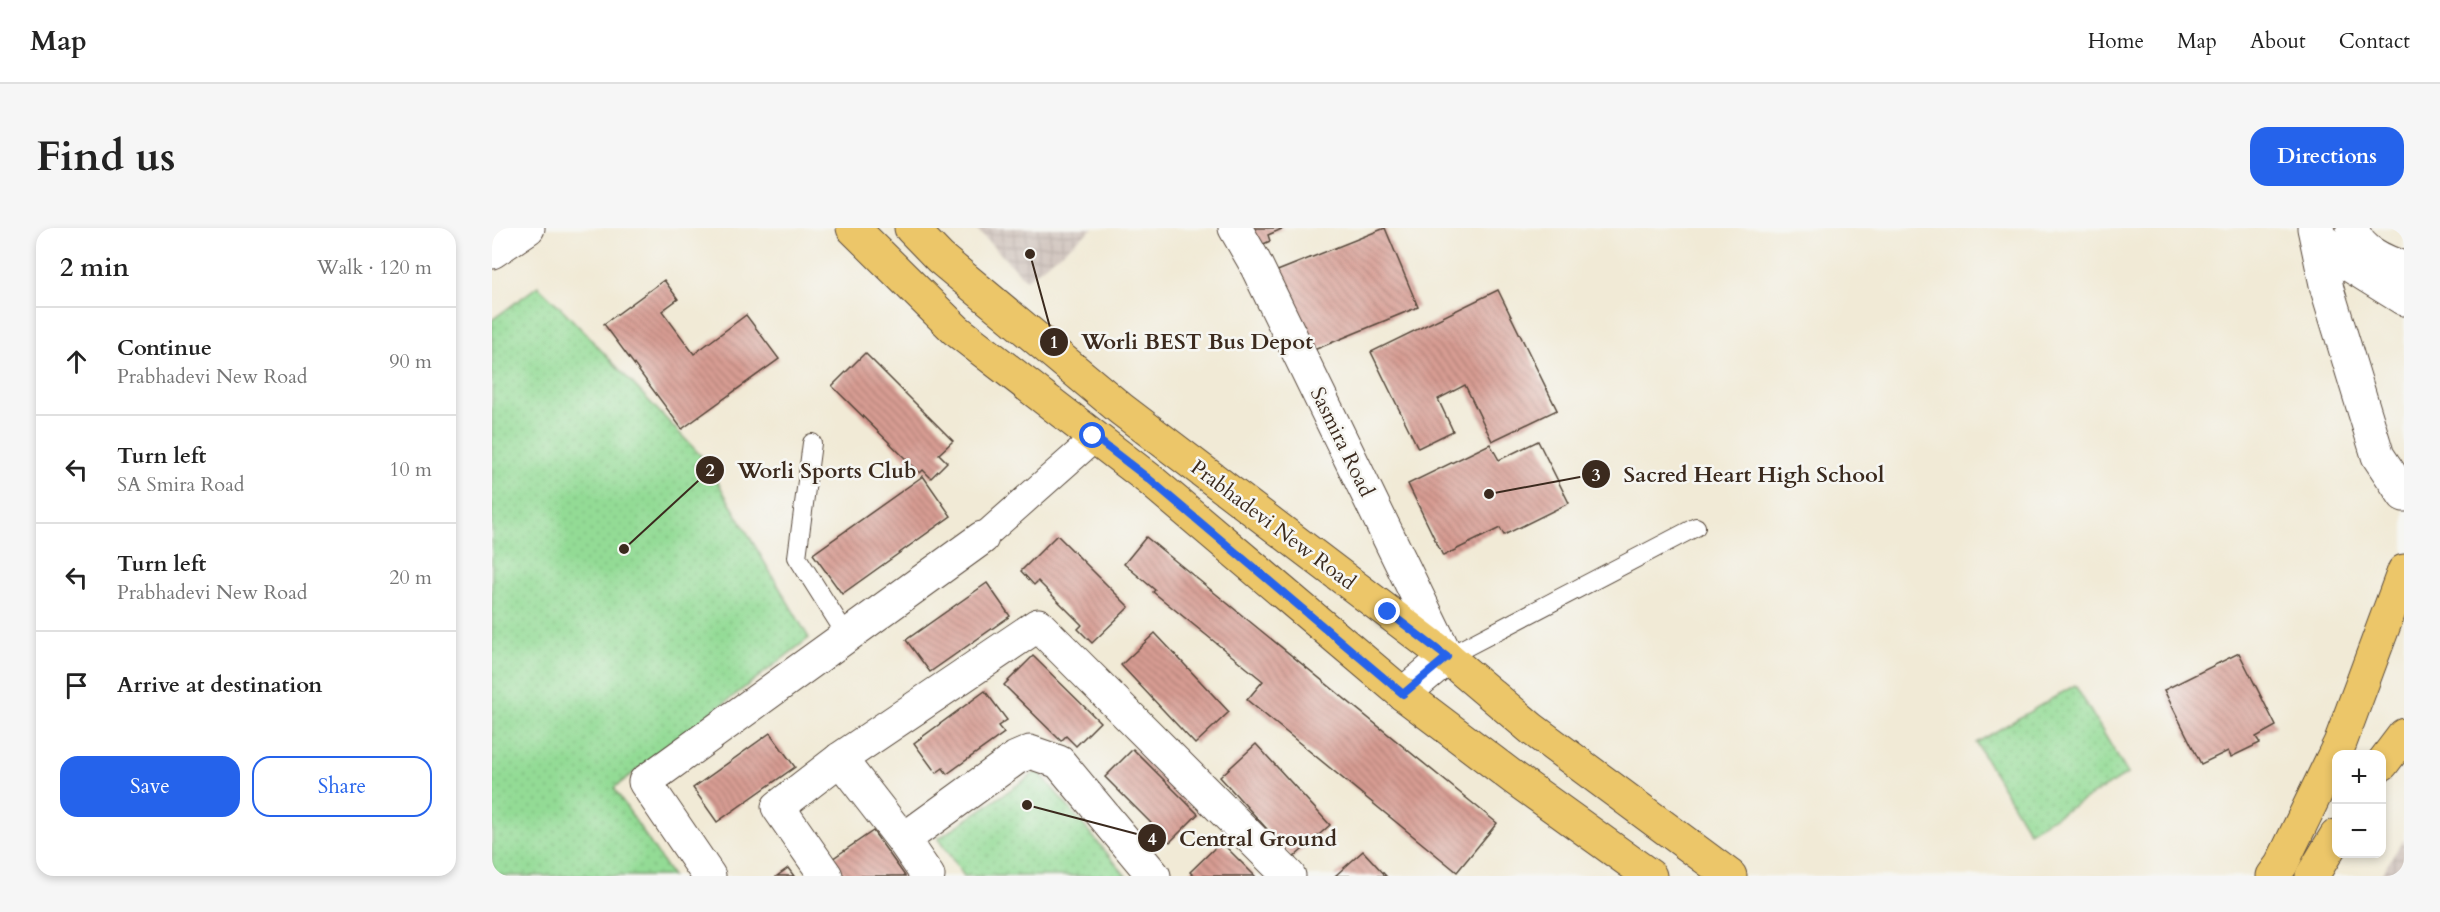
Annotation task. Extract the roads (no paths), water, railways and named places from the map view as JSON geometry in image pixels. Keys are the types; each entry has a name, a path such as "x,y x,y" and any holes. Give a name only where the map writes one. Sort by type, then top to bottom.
{"main road":[{"name":"Prabhadevi New Road","path":"853,228 956,330 1149,479 1403,694 1650,876"},
{"name":"Prabhadevi New Road","path":"911,228 940,258 1121,409 1447,657 1532,729 1730,876"},
{"path":"2273,876 2281,865 2340,742 2404,571"},
{"path":"2386,759 2404,735"},
{"path":"2312,876 2332,844"}],"street":[{"path":"492,252 528,228"},
{"name":"Sasmira Road","path":"1235,228 1254,261 1447,657"},
{"path":"2353,228 2354,235 2367,250 2389,263 2404,268"},
{"path":"2315,229 2338,258 2404,299"},
{"path":"2315,229 2327,289 2378,456 2404,495"},
{"path":"709,876 645,782 846,636 929,579 982,538 1095,438"},
{"path":"826,876 778,807 840,759 1038,625 1289,876"},
{"path":"1403,694 1447,657"},
{"path":"903,840 1016,758 1030,752 1059,762 1155,876"},
{"path":"840,759 928,876"}],"lane":[{"path":"812,443 797,557 846,636"},
{"path":"1447,657 1696,527"}],"place":[{"name":"Worli BEST Bus Depot","path":"1030,254"},
{"name":"Sacred Heart High School","path":"1489,494"},
{"name":"Worli Sports Club","path":"624,549"},
{"name":"Central Ground","path":"1027,805"}]}
